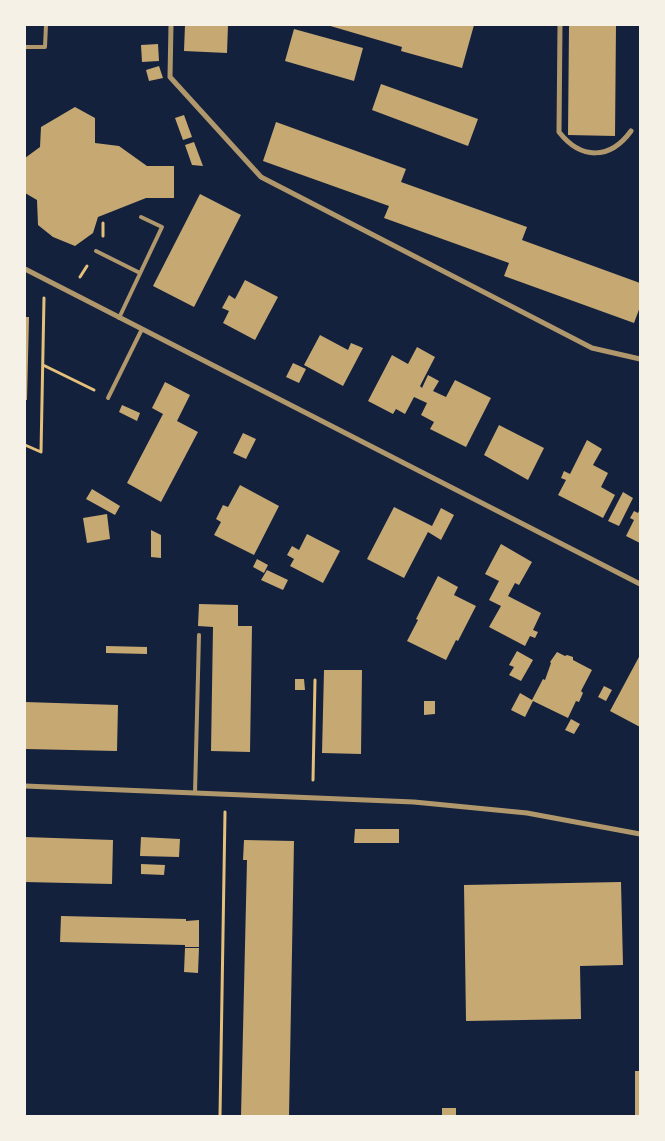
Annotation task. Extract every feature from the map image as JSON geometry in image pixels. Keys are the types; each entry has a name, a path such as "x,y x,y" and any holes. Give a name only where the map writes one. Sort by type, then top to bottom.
{"street":[{"path":"170,25 170,77 261,178 592,348 640,359"},
{"path":"560,25 559,132 572,145 589,153 602,153 614,149 624,142 631,131"},
{"path":"25,269 640,584"},
{"path":"25,786 414,802 527,813 640,834"}],"lane":[{"path":"25,47 45,48 46,25"},
{"path":"119,318 162,227 141,217"},
{"path":"96,251 140,273"},
{"path":"108,398 142,329"},
{"path":"196,793 199,635"}],"path":[{"path":"25,445 41,452 45,279"},
{"path":"43,365 108,398"},
{"path":"313,798 315,680"},
{"path":"220,1116 225,794"}],"building":[{"path":"185,25 228,25 227,53 184,51"},
{"path":"327,25 474,25 462,68 401,51 402,47"},
{"path":"569,25 616,25 615,136 568,135"},
{"path":"294,29 363,48 354,81 285,61"},
{"path":"158,44 159,61 142,62 141,45"},
{"path":"159,66 163,78 149,81 146,70"},
{"path":"381,84 478,119 468,146 372,110"},
{"path":"75,107 95,118 95,143 119,146 147,166 174,166 174,198 146,198 98,217 93,233 75,246 53,237 38,225 37,200 25,193 25,158 40,147 41,127"},
{"path":"184,115 192,137 183,140 175,118"},
{"path":"276,122 406,169 401,182 527,227 522,240 640,283 640,307 634,323 504,276 509,263 384,218 389,206 263,161"},
{"path":"194,142 203,166 192,165 185,145"},
{"path":"200,194 241,215 194,307 153,286"},
{"path":"245,280 278,297 255,340 223,323 229,311 222,308 229,295 235,299"},
{"path":"25,317 29,317 27,400 25,400"},
{"path":"320,335 348,350 351,343 363,348 343,386 304,365"},
{"path":"417,347 435,357 420,386 422,388 428,375 439,381 433,391 446,397 455,380 491,398 466,447 430,429 434,422 421,415 427,403 414,397 405,414 396,409 393,414 368,401 392,355 408,364"},
{"path":"293,363 306,369 299,383 286,377"},
{"path":"165,382 190,395 177,421 198,432 161,502 127,483 163,414 152,408"},
{"path":"122,405 140,413 137,421 119,412"},
{"path":"499,425 544,448 528,480 484,455"},
{"path":"243,433 256,439 246,459 233,453"},
{"path":"587,440 602,449 593,465 608,473 601,487 615,495 603,518 558,495 566,480 561,478 564,471 570,474"},
{"path":"240,485 279,506 254,555 214,535 221,522 216,519 223,505 228,507"},
{"path":"92,489 120,506 115,515 86,499"},
{"path":"623,492 633,498 619,526 608,521"},
{"path":"394,507 432,526 441,508 454,515 441,540 428,532 404,578 367,559"},
{"path":"640,509 640,543 626,536 634,520 630,518 634,511 638,513"},
{"path":"107,514 110,539 87,543 83,518"},
{"path":"151,530 161,535 161,558 151,557"},
{"path":"307,534 340,551 323,583 290,566 294,559 287,555 292,546 299,550"},
{"path":"501,544 532,562 519,585 515,583 508,596 541,613 533,630 538,632 535,638 530,636 525,646 489,627 501,606 489,600 499,581 485,574"},
{"path":"257,559 268,565 264,573 253,567"},
{"path":"267,570 288,580 283,590 261,580"},
{"path":"438,576 458,587 454,595 476,606 446,660 407,641"},
{"path":"199,604 238,605 238,626 252,626 250,752 211,751 213,627 198,626"},
{"path":"106,646 147,647 147,654 106,653"},
{"path":"517,651 533,660 521,681 509,675 514,667 509,665"},
{"path":"557,652 573,657 573,660 592,670 581,691 583,693 579,702 576,701 568,718 533,701 525,717 511,710 520,693 532,700 543,679 545,680 550,662"},
{"path":"640,655 640,727 610,711"},
{"path":"324,670 362,670 361,754 322,753"},
{"path":"295,679 304,679 305,690 295,690"},
{"path":"604,686 612,690 606,701 598,697"},
{"path":"424,701 435,701 435,714 424,715"},
{"path":"25,702 118,705 117,751 25,749"},
{"path":"571,719 580,724 574,734 565,730"},
{"path":"355,829 399,829 399,843 354,843"},
{"path":"25,837 113,840 112,884 25,882"},
{"path":"141,837 180,839 179,857 140,856"},
{"path":"244,840 294,841 289,1116 241,1116 247,860 243,860"},
{"path":"141,864 165,865 164,875 141,874"},
{"path":"621,882 623,965 580,966 581,1019 466,1021 464,885"},
{"path":"61,916 199,920 199,947 60,942"},
{"path":"185,948 199,948 198,973 184,972"},
{"path":"635,1071 640,1071 640,1116 635,1116"},
{"path":"442,1108 456,1108 456,1116 442,1116"}]}
